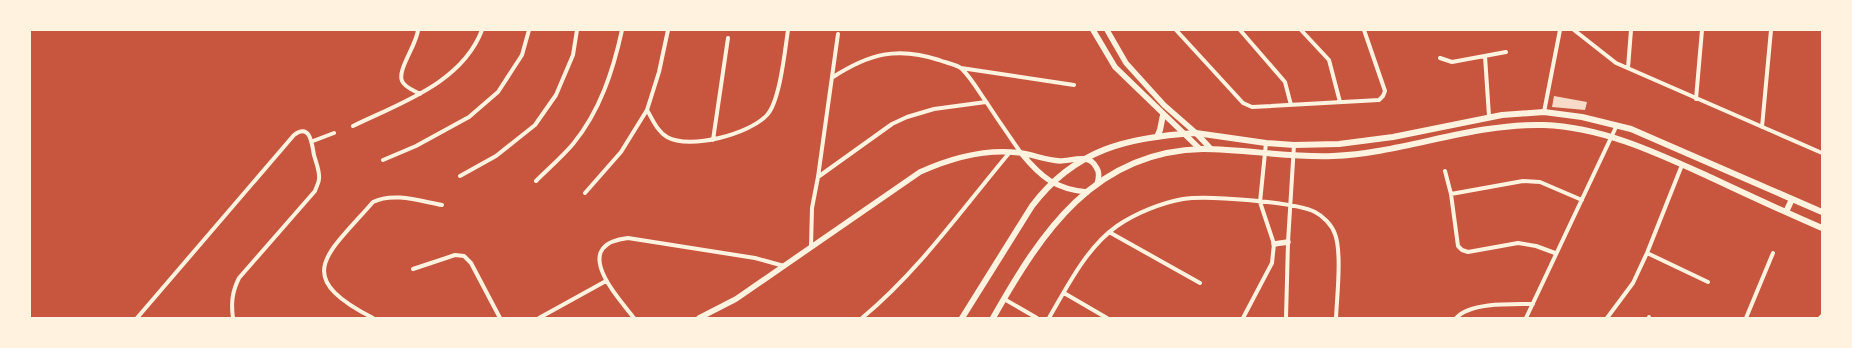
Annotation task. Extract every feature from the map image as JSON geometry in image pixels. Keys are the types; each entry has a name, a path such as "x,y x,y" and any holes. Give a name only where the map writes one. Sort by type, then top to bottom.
{"main road":[{"path":"962,318 1032,206 1052,183 1065,171 1083,158 1129,141 1185,133 1196,133 1266,143 1294,145 1339,144 1369,141 1489,116 1544,112 1582,117 1631,129 1822,212"},
{"path":"1157,137 1163,115"},
{"path":"1502,115 1503,127"},
{"path":"993,318 1038,245 1054,224 1067,209 1096,184 1121,170 1158,155 1200,149 1292,156 1332,156 1376,153 1482,129 1543,125 1576,128 1633,144 1822,228"},
{"path":"1224,150 1226,137"},
{"path":"1786,212 1792,199"}],"street":[{"path":"418,30 411,51 401,72 402,80 407,87 420,94"},
{"path":"353,126 420,94 449,76 469,56 482,30"},
{"path":"383,160 416,146 469,117 498,92 522,55 529,30"},
{"path":"460,176 496,156 534,125 556,95 573,55 577,30"},
{"path":"536,181 573,144 600,102 615,64 622,30"},
{"path":"585,193 621,152 647,110 659,72 668,30"},
{"path":"647,110 658,130 668,138 685,142 713,140 753,126 768,115 776,97 788,30"},
{"path":"1093,30 1115,67 1163,115 1185,133 1200,149"},
{"path":"1107,30 1126,63 1164,105 1212,149"},
{"path":"1176,30 1246,106 1379,100 1385,91 1365,30"},
{"path":"1240,30 1285,82 1291,105"},
{"path":"1302,30 1329,60 1340,102"},
{"path":"1544,112 1560,30"},
{"path":"1574,30 1605,55 1628,68 1822,153"},
{"path":"1628,68 1631,30"},
{"path":"1696,99 1702,30"},
{"path":"1762,127 1770,30"},
{"path":"811,246 812,208 833,77 838,34"},
{"path":"713,140 728,38"},
{"path":"1440,58 1452,62 1506,52"},
{"path":"833,77 855,63 873,56 889,53 910,54 936,59 960,68 1074,85"},
{"path":"1485,56 1489,116"},
{"path":"960,68 986,102 1021,154 1033,168 1052,183 1069,190 1087,192"},
{"path":"818,177 892,124 907,117 934,109 986,102"},
{"path":"1526,318 1555,253 1617,125"},
{"path":"137,318 294,134 301,131 305,132 313,141 314,153 319,173 319,182 314,191 239,278 233,290 233,318"},
{"path":"313,141 334,133"},
{"path":"1243,318 1272,263 1274,244 1260,202 1266,143"},
{"path":"1286,318 1288,242 1292,156 1294,145"},
{"path":"862,318 880,303 916,266 1010,152"},
{"path":"699,318 736,298 920,172 957,158 1010,152 1061,161 1083,158 1091,161 1097,167 1099,176 1096,184"},
{"path":"1607,318 1633,283 1647,253 1682,165"},
{"path":"1445,171 1451,194 1458,246 1462,250 1468,252 1518,243 1536,246 1555,253"},
{"path":"1451,194 1523,181 1540,182 1582,200"},
{"path":"373,318 350,306 335,294 327,285 324,275 324,264 329,253 373,202 382,198 391,197 442,205"},
{"path":"1049,318 1087,257 1109,232 1146,211 1183,199 1207,197 1290,206 1316,212 1331,226 1335,234 1338,249 1336,318"},
{"path":"1109,232 1200,283"},
{"path":"634,318 601,273 600,257 603,249 618,239 628,238 755,258 784,266"},
{"path":"1274,244 1288,242"},
{"path":"1647,253 1708,282"},
{"path":"1746,318 1773,253"},
{"path":"413,269 455,255 464,256 471,263 500,318"},
{"path":"539,318 606,281"},
{"path":"1064,293 1107,318"},
{"path":"1004,299 1037,318"},
{"path":"1456,318 1470,310 1504,304 1533,304"}],"building":[{"path":"1554,96 1587,102 1585,110 1552,107"}]}
